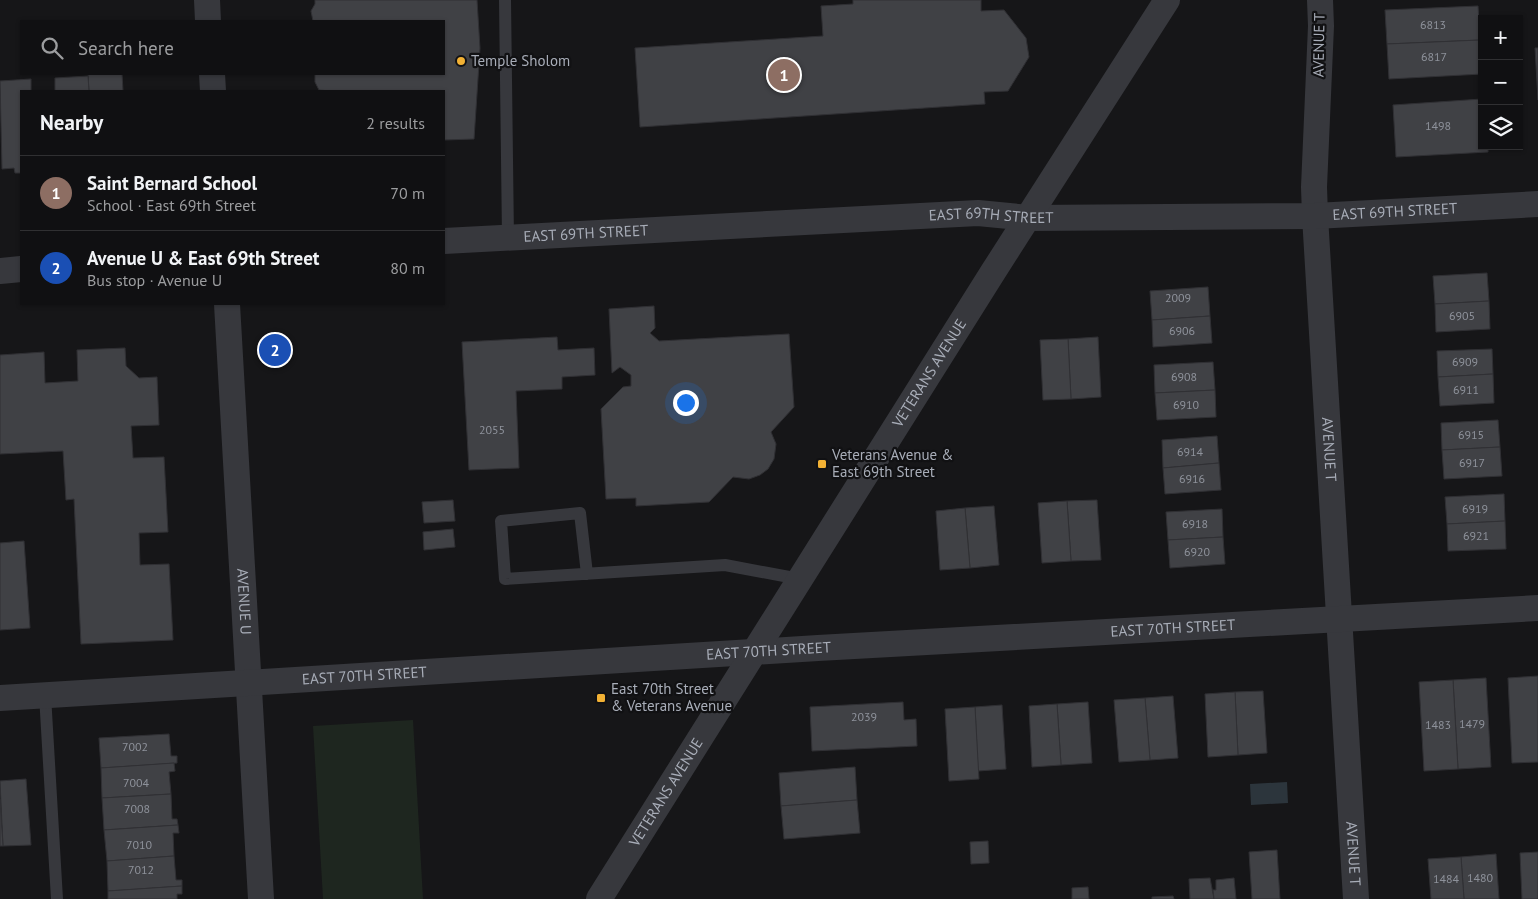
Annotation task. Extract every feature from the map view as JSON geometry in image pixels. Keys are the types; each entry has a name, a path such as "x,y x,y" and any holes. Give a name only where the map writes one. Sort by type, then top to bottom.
{"street":[{"path":"207,0 208,20"},
{"name":"VETERANS AVENUE","path":"599,899 1166,0"},
{"name":"AVENUE T","path":"1320,0 1321,26 1314,187 1315,216 1356,899"},
{"path":"212,75 213,90"},
{"name":"EAST 69TH STREET","path":"445,241 978,213 1029,218 1315,216 1538,204"},
{"path":"0,271 20,269"},
{"name":"AVENUE U","path":"227,305 261,899"},
{"name":"EAST 70TH STREET","path":"0,698 754,652 1538,608"}],"lane":[{"path":"505,0 508,238"},
{"path":"586,574 580,514 500,521 505,579 586,574 725,565 800,579"},
{"path":"45,695 57,899"}],"shaded area":[{"path":"413,720 423,899 323,899 313,726"},
{"path":"1287,782 1288,803 1251,805 1250,784"}],"building":[{"name":"Temple Sholom","path":"315,0 477,0 480,48 474,139 445,140 445,90 319,90 315,82 315,75 445,75 445,20 313,20 311,11"},
{"path":"853,0 981,0 981,11 1004,10 1026,38 1029,57 1008,91 984,92 985,104 640,127 635,48 823,36 821,6 853,4"},
{"path":"1478,6 1478,40 1387,44 1385,10"},
{"path":"1478,40 1478,74 1389,79 1387,44"},
{"path":"1535,48 1538,48 1538,100"},
{"path":"88,75 122,75 123,90 89,90"},
{"path":"88,76 89,90 55,90 55,78"},
{"path":"31,79 31,90 20,90 20,173 15,173 14,168 2,169 0,81"},
{"path":"1478,99 1478,150 1488,150 1488,152 1396,157 1393,105"},
{"path":"1487,273 1489,301 1435,304 1433,276"},
{"path":"1208,287 1210,316 1152,320 1150,291"},
{"path":"1489,301 1490,329 1436,332 1435,304"},
{"path":"654,306 655,328 650,333 659,341 789,334 794,407 771,432 776,444 774,459 768,469 760,475 749,479 733,477 709,502 636,506 636,498 606,499 601,409 623,387 631,386 631,375 620,367 612,373 609,309"},
{"path":"1210,316 1212,343 1153,347 1152,320"},
{"path":"557,337 558,350 594,348 595,375 562,377 562,389 516,391 519,468 469,470 462,342"},
{"path":"1098,337 1101,397 1071,399 1068,339"},
{"path":"1068,339 1071,399 1043,400 1040,340"},
{"path":"125,348 126,366 139,378 157,377 159,425 131,426 133,458 164,457 168,532 139,533 140,565 169,564 173,640 81,644 74,499 66,500 63,451 0,454 0,355 44,352 45,383 78,381 77,350"},
{"path":"1492,349 1493,374 1438,377 1437,351"},
{"path":"1213,362 1215,390 1155,393 1154,365"},
{"path":"1493,374 1494,403 1440,406 1438,377"},
{"path":"1215,390 1216,417 1157,420 1155,393"},
{"path":"1498,420 1500,447 1442,450 1441,423"},
{"path":"1217,436 1219,463 1163,468 1162,440"},
{"path":"1500,447 1502,476 1444,479 1442,450"},
{"path":"1219,463 1221,490 1165,494 1163,468"},
{"path":"1504,494 1505,521 1447,524 1445,497"},
{"path":"453,500 455,521 424,523 422,502"},
{"path":"1097,500 1101,560 1071,561 1067,501"},
{"path":"1067,501 1071,561 1042,563 1038,503"},
{"path":"994,506 999,565 970,568 965,508"},
{"path":"965,508 970,568 940,570 936,511"},
{"path":"1222,509 1223,537 1168,540 1166,512"},
{"path":"1505,521 1506,549 1448,551 1447,524"},
{"path":"453,529 455,547 424,550 423,532"},
{"path":"1223,537 1225,564 1170,568 1168,540"},
{"path":"24,541 30,628 0,630 0,543"},
{"path":"1538,676 1538,762 1512,763 1508,678"},
{"path":"1486,678 1491,767 1458,769 1453,680"},
{"path":"1453,680 1458,769 1424,771 1419,682"},
{"path":"1263,691 1267,753 1238,755 1235,692"},
{"path":"1235,692 1238,755 1208,757 1205,694"},
{"path":"1173,696 1178,758 1150,760 1145,698"},
{"path":"1145,698 1150,760 1119,762 1114,700"},
{"path":"903,702 904,720 916,719 917,746 812,751 810,707"},
{"path":"1088,702 1092,763 1061,765 1057,704"},
{"path":"1057,704 1061,765 1032,767 1029,706"},
{"path":"1002,705 1006,769 978,771 975,707"},
{"path":"975,707 979,779 949,781 945,709"},
{"path":"169,734 171,756 177,756 177,763 101,768 99,738"},
{"path":"174,763 175,771 169,772 171,794 102,798 101,768"},
{"path":"855,767 857,800 781,806 779,773"},
{"path":"26,779 31,845 3,846 0,781"},
{"path":"171,794 172,819 177,819 178,825 104,830 102,798"},
{"path":"0,799 3,846 0,846"},
{"path":"857,800 860,833 784,839 781,806"},
{"path":"178,825 179,833 173,833 174,856 107,861 104,830"},
{"path":"988,841 989,863 971,864 970,842"},
{"path":"1277,850 1280,899 1252,899 1249,852"},
{"path":"1538,852 1538,899 1522,899 1520,853"},
{"path":"1496,854 1499,899 1464,899 1461,857"},
{"path":"174,856 176,880 182,880 182,886 108,891 107,861"},
{"path":"1461,857 1464,899 1431,899 1428,859"},
{"path":"1210,878 1214,899 1190,899 1189,879"},
{"path":"1234,878 1236,899 1214,899 1213,890 1216,890 1216,880"},
{"path":"182,886 182,894 177,894 177,899 108,899 108,891"},
{"path":"1088,887 1089,899 1072,899 1072,888"},
{"path":"1173,896 1174,899 1152,899 1152,897"}],"place":[{"name":"Temple Sholom","path":"461,61"},
{"name":"Saint Bernard School","path":"784,75"},
{"name":"Avenue U & East 69th Street","path":"275,350"},
{"name":"Veterans Avenue & East 69th Street","path":"822,464"},
{"name":"East 70th Street & Veterans Avenue","path":"601,698"}]}
